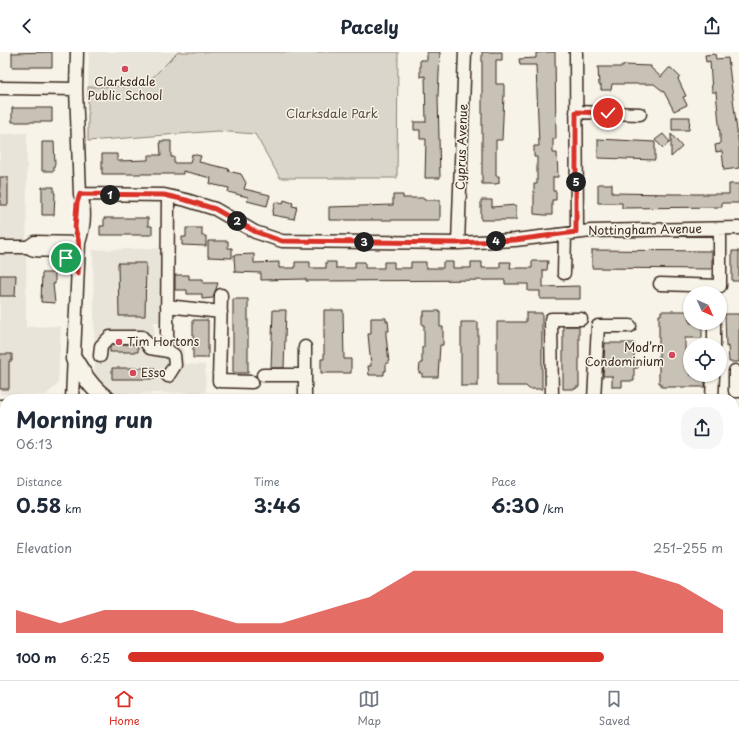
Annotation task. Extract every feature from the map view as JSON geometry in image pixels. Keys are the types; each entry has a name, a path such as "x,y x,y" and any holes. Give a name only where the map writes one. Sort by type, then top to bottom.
{"main road":[{"path":"74,359 88,382 100,394"}],"street":[{"path":"72,394 79,243 83,231 84,204 80,194 76,89 77,52"},
{"name":"Cyprus Avenue","path":"458,243 466,52"},
{"path":"564,273 571,233 576,112 576,52"},
{"path":"0,88 76,89"},
{"path":"576,112 640,114"},
{"name":"Nottingham Avenue","path":"80,194 168,197 186,200 215,209 256,232 282,241 458,243 515,240 571,233 739,228"},
{"path":"168,197 168,338"},
{"path":"660,284 720,286 720,229"},
{"path":"0,247 28,247 35,242 79,243"},
{"path":"28,247 33,251 52,251 63,256 78,274"},
{"path":"221,295 219,381 252,382"},
{"path":"167,306 221,312"},
{"path":"552,394 552,319 581,318"},
{"path":"594,394 598,326 630,326"},
{"path":"100,356 101,346 110,337 142,337 150,348 168,350 174,355 175,365 168,376"},
{"path":"305,347 305,394"},
{"path":"735,371 735,391 739,391"},
{"path":"263,375 304,375"},
{"path":"712,394 713,382"}],"shaded area":[{"name":"Clarksdale Public School","path":"89,52 178,52 144,86 88,87"},
{"path":"27,133 26,327 61,326 58,384 47,394 0,394 0,134"},
{"path":"162,248 162,322 154,322 154,342 183,341 184,364 205,365 206,392 111,394 95,379 93,250"}],"green space":[{"name":"Clarksdale Park","path":"178,52 398,52 397,178 280,178 255,134 217,131 88,141 88,87 144,86"}],"building":[{"path":"52,52 52,67 12,67 12,53"},
{"path":"427,52 440,52 438,96 440,178 425,178 426,139 420,139 420,130 414,130 414,122 426,122 425,76 420,77 420,60 427,60"},
{"path":"482,52 502,52 502,60 496,60 496,84 504,84 504,95 502,140 496,140 496,176 499,176 499,183 496,184 482,184"},
{"path":"555,52 556,139 553,139 553,153 557,153 558,177 553,177 553,191 556,191 556,200 552,200 552,215 534,214 534,184 537,184 537,157 534,157 534,146 539,146 536,65 520,65 519,59 536,58 536,53"},
{"path":"715,54 716,59 728,58 739,147 739,168 724,170 722,151 716,152 715,145 720,144 720,134 716,92 712,92 710,61 706,62 705,55"},
{"path":"623,65 651,66 651,68 661,77 669,68 671,68 680,77 678,79 686,96 683,97 687,105 674,111 664,92 654,84 612,84 611,90 601,90 601,85 599,85 598,67 623,67"},
{"path":"12,108 52,108 52,122 12,122"},
{"path":"672,117 690,117 689,130 672,130"},
{"path":"663,134 670,142 663,148 655,140"},
{"path":"671,134 682,147 671,157"},
{"path":"598,139 655,142 655,160 598,158"},
{"path":"160,141 171,141 171,157 174,157 174,163 190,163 192,154 201,156 199,162 229,169 228,171 241,174 246,183 244,189 270,195 267,206 247,201 248,197 228,192 229,188 210,184 211,178 183,171 183,174 102,174 102,154 117,154 117,161 148,160 148,155 161,155"},
{"path":"42,142 54,142 54,171 42,171"},
{"path":"0,177 8,177 8,205 0,205"},
{"path":"598,184 612,184 612,193 729,194 729,184 739,184 739,203 722,203 722,207 622,208 622,203 598,203"},
{"path":"42,187 54,187 54,215 42,215"},
{"path":"393,195 403,195 403,198 440,200 440,220 329,220 329,207 393,205"},
{"path":"284,200 293,203 292,206 297,207 294,219 272,215 275,202 283,204"},
{"path":"481,200 492,200 492,207 516,205 516,220 481,220"},
{"path":"104,218 148,218 148,226 152,226 152,235 100,235 100,226 104,226"},
{"path":"186,228 202,228 202,236 206,236 206,246 182,245 182,237 186,237"},
{"path":"208,241 228,241 228,248 232,248 232,258 208,257"},
{"path":"592,250 712,251 712,269 592,268"},
{"path":"732,251 739,251 739,281 732,281"},
{"path":"254,254 254,263 279,262 279,268 295,268 295,262 310,262 310,268 326,268 326,262 336,262 336,268 355,268 355,262 365,262 365,268 384,268 384,262 394,262 394,268 411,268 411,262 426,262 426,268 443,268 443,262 453,262 453,268 471,268 471,262 482,262 482,268 500,268 500,262 511,262 510,268 532,268 532,261 548,261 547,270 543,270 543,287 580,286 580,299 540,299 540,291 528,291 528,284 505,284 505,280 261,280 261,273 235,272 234,255"},
{"path":"118,263 146,263 145,316 119,316"},
{"path":"42,273 55,273 55,284 53,284 55,303 41,302"},
{"path":"0,275 16,275 15,296 0,296"},
{"path":"175,275 189,275 189,279 203,279 203,283 218,283 213,298 202,299 202,294 187,294 187,290 175,290"},
{"path":"233,299 248,299 248,373 233,373"},
{"path":"273,310 286,310 284,368 271,368"},
{"path":"324,310 343,310 344,359 351,359 351,373 321,373 321,359 324,359"},
{"path":"424,311 440,311 440,327 443,327 443,345 440,345 438,377 422,377 422,373 419,373 420,363 422,363 422,347 424,347 424,325 422,325 422,315 424,315"},
{"name":"Mod’rn Condominium","path":"661,311 683,311 683,330 702,330 702,338 683,338 683,382 705,382 705,387 661,387 661,383 659,383 659,315 661,315"},
{"path":"526,313 542,313 542,389 529,389 526,386 497,386 497,322 526,322"},
{"path":"727,314 739,314 739,362 729,362 727,338 726,338"},
{"path":"371,318 386,318 386,321 388,321 389,331 386,331 386,335 389,363 386,363 386,371 384,371 384,375 369,375 368,366 371,366 368,334 371,334"},
{"path":"193,320 208,320 208,358 193,358"},
{"path":"461,322 478,322 478,386 461,386"},
{"path":"563,326 579,326 579,387 576,387 576,389 563,389"},
{"path":"605,343 634,343 634,360 638,360 638,368 634,368 634,381 622,381 622,387 612,387 612,376 603,376"},
{"path":"113,344 138,344 138,352 110,352 110,347"},
{"path":"0,354 12,354 12,361 9,361 9,389 0,389"},
{"path":"112,368 155,368 155,379 112,379"}],"place":[{"name":"Clarksdale Public School","path":"125,69"},
{"name":"Tim Hortons","path":"119,342"},
{"name":"Mod’rn Condominium","path":"672,355"},
{"name":"Esso","path":"133,373"}],"route":[{"path":"66,258 78,274 79,243 75,228 77,203 80,194 164,195 186,200 215,209 256,232 282,241 458,243 515,240 565,235 576,232 576,112 608,113"}]}
